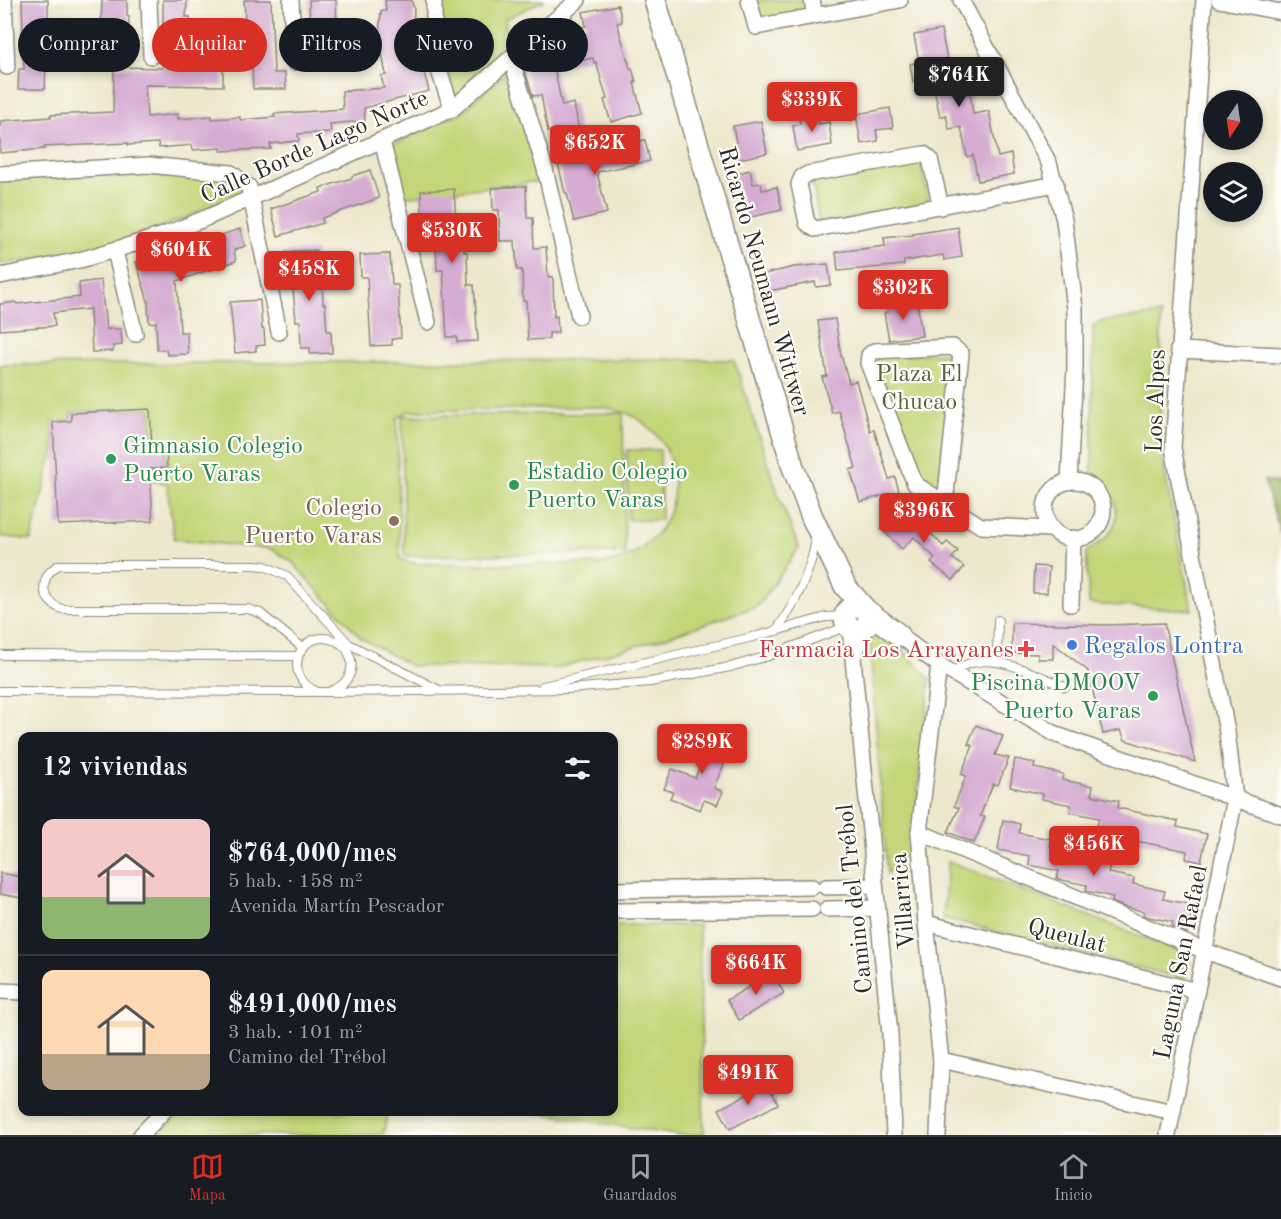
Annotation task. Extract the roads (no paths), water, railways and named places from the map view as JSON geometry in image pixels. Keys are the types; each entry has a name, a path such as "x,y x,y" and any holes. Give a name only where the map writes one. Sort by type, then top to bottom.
{"street":[{"path":"4,0 8,67"},
{"path":"149,0 151,56"},
{"path":"291,0 292,18"},
{"path":"434,0 434,56 452,110"},
{"name":"Calle Borde Lago Norte","path":"557,18 578,0"},
{"name":"Ricardo Neumann Wittwer","path":"655,0 793,467 839,572 846,597 856,619"},
{"path":"749,0 756,27 814,8 900,0"},
{"path":"960,0 1049,163 1056,184 1064,220 1075,308 1075,369 1069,481"},
{"name":"Los Alpes","path":"1204,0 1173,448 1227,732 1235,798"},
{"path":"1219,0 1281,12"},
{"name":"Calle Borde Lago Norte","path":"0,276 115,251 161,236 452,110 506,62"},
{"path":"515,72 545,169 579,316"},
{"path":"382,141 428,322"},
{"path":"941,207 930,159 924,154 808,174 802,177 799,184 807,223 815,229 941,207 1056,184"},
{"path":"0,174 148,165 231,173 249,187 279,332"},
{"path":"115,251 135,334"},
{"path":"945,503 960,354 953,347 874,351 869,355 868,363 915,484 981,526 1052,529"},
{"path":"1178,350 1281,355"},
{"path":"1069,481 1079,481 1092,487 1099,494 1103,511 1101,521 1089,535 1073,538 1060,536 1052,529 1045,515 1045,505 1051,491 1058,485 1069,481"},
{"path":"1071,604 1073,538"},
{"path":"856,619 899,634 946,669 1057,735 1281,815"},
{"name":"Camino del Trébol","path":"856,619 854,658 874,886 890,1034 894,1135"},
{"name":"Villarrica","path":"938,1135 941,1060 926,923 920,832 946,669"},
{"name":"Laguna San Rafael","path":"1168,1135 1235,798"},
{"path":"920,832 1205,951 1281,978"},
{"path":"618,890 874,886"},
{"path":"672,889 673,910"},
{"path":"618,911 877,908"},
{"name":"Queulat","path":"926,923 1197,991"},
{"path":"0,991 18,992"},
{"path":"941,1060 1173,1112"},
{"path":"141,1135 159,1116"}],"lane":[{"path":"776,631 805,581 818,528"},
{"path":"303,648 260,613 248,609 62,609 49,601 44,587 45,580 53,568 59,565 265,566 287,576 345,644 350,655 351,674 346,682 328,692"},
{"path":"528,690 776,631 826,616 856,619"},
{"path":"0,691 328,692 610,687 691,675 768,656 856,619"},
{"path":"997,661 998,620"},
{"path":"318,692 311,689 300,677 297,668 298,656 303,648 310,641 320,638 329,638 345,644 439,690"},
{"path":"0,655 298,656"},
{"path":"946,669 980,660 997,661 1066,687"}],"place":[{"name":"Gimnasio Colegio Puerto Varas","path":"111,459"},
{"name":"Estadio Colegio Puerto Varas","path":"514,485"},
{"name":"Colegio Puerto Varas","path":"394,521"},
{"name":"Regalos Lontra","path":"1072,645"},
{"name":"Farmacia Los Arrayanes","path":"1026,649"},
{"name":"Piscina DMOOV Puerto Varas","path":"1153,696"}],"park label":[{"name":"Plaza El Chucao","path":"919,387"}]}
